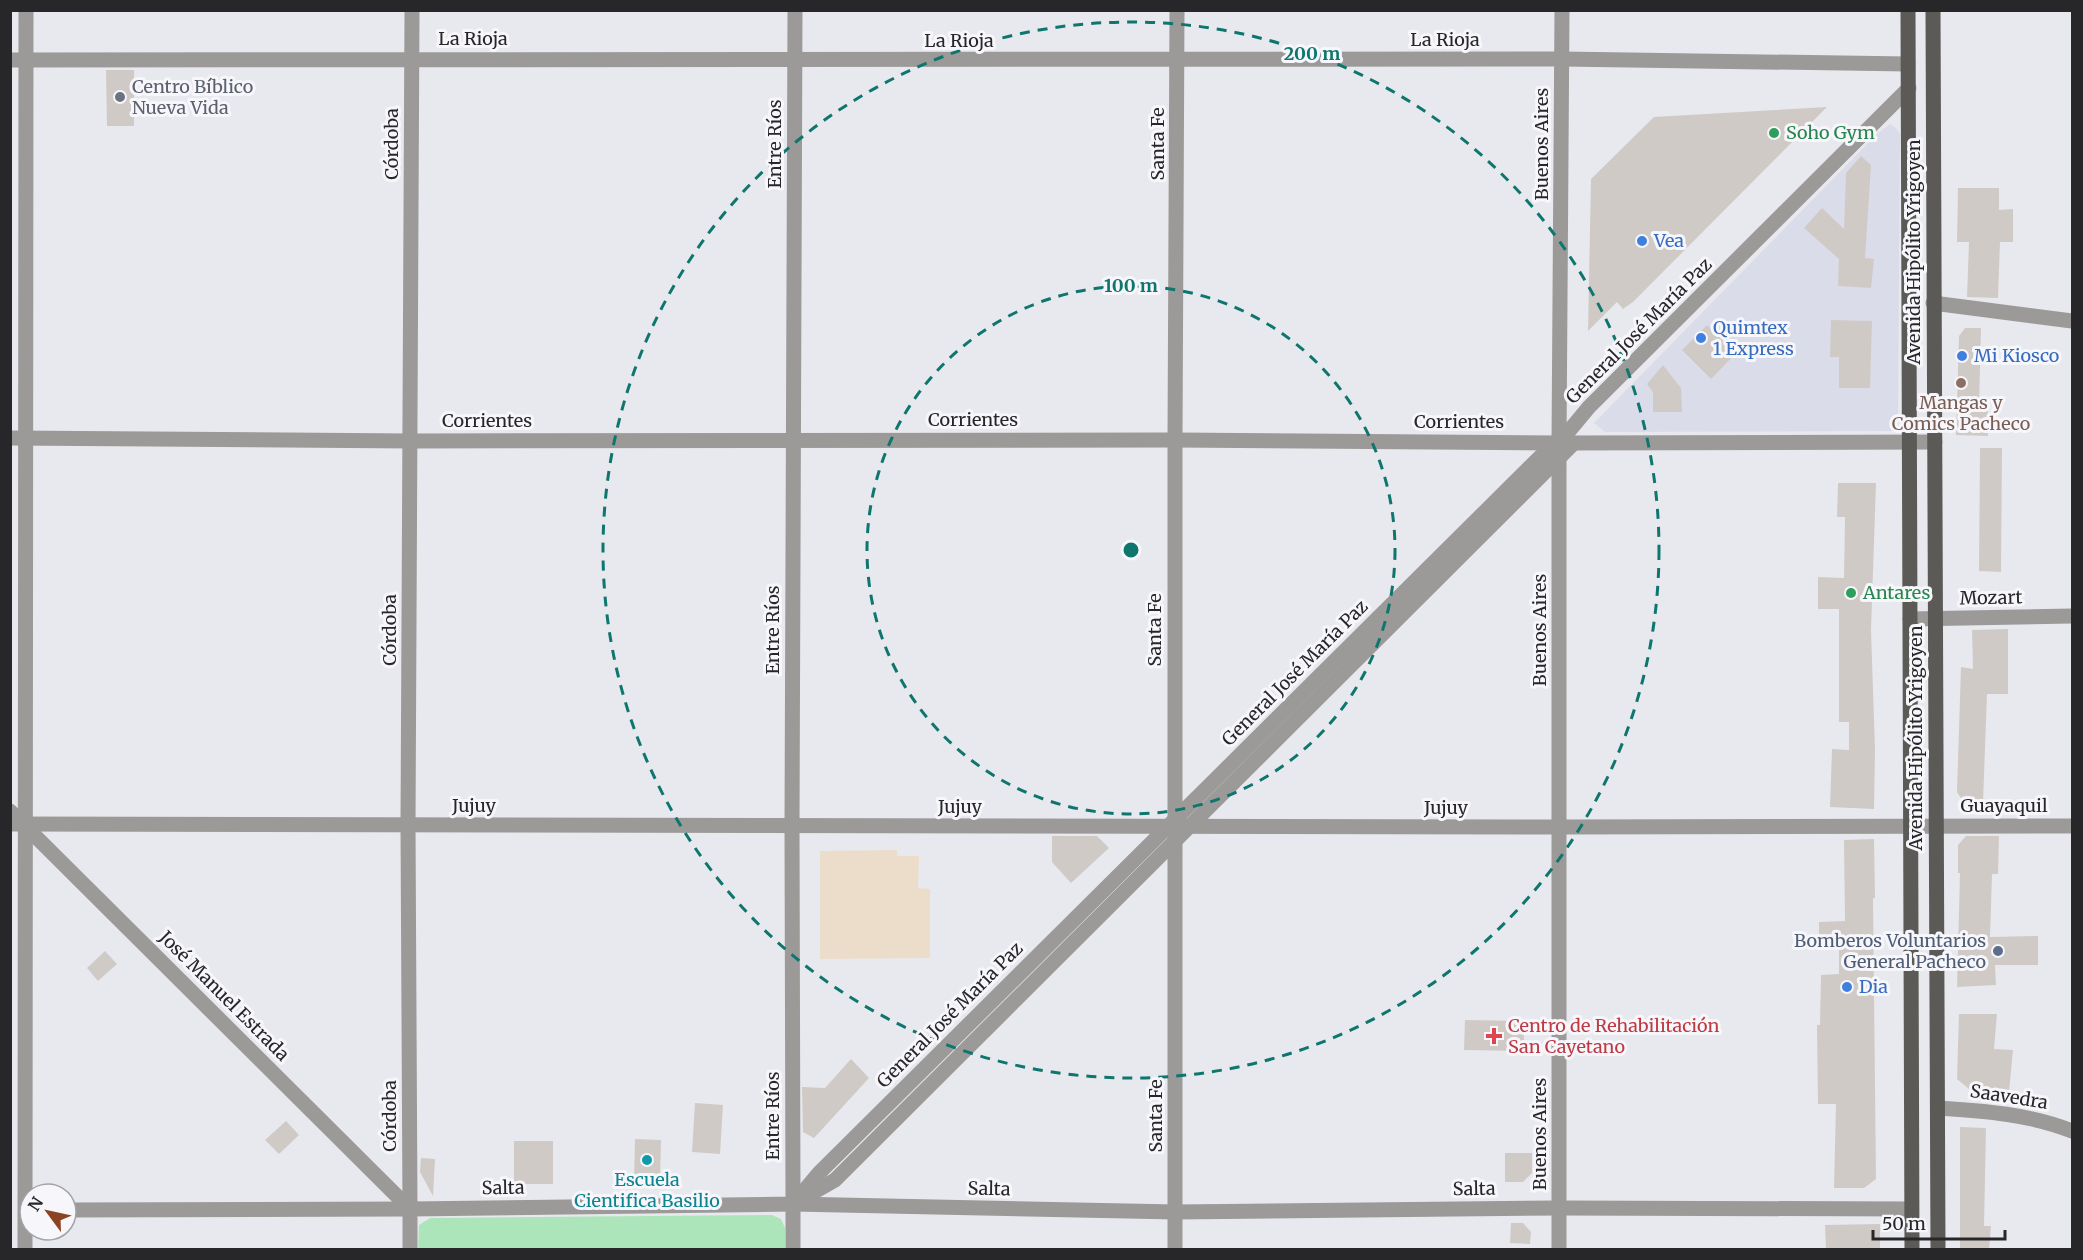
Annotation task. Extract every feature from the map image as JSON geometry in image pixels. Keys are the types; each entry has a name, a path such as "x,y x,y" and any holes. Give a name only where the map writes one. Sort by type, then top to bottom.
{"main road":[{"name":"Avenida Hipólito Yrigoyen","path":"1908,10 1912,1250"},
{"name":"Avenida Hipólito Yrigoyen","path":"1933,10 1938,1250"}],"street":[{"path":"22,1182 17,824 27,438 26,10"},
{"name":"Córdoba","path":"410,1250 408,825 412,10"},
{"name":"Entre Ríos","path":"793,1250 795,10"},
{"name":"Santa Fe","path":"1176,1250 1175,440 1178,10"},
{"name":"Buenos Aires","path":"1559,1250 1564,448 1562,10"},
{"name":"La Rioja","path":"10,60 1562,58 1908,64"},
{"name":"General José María Paz","path":"793,1204 827,1164 1176,828 1540,458 1564,448 1590,407 1909,88"},
{"path":"1933,303 2073,321"},
{"name":"Corrientes","path":"10,438 411,441 1175,440 1564,448 1935,442"},
{"name":"Mozart","path":"1910,619 2073,616"},
{"name":"José Manuel Estrada","path":"10,811 17,824 410,1209"},
{"name":"Jujuy","path":"17,824 1176,828 1910,825"},
{"name":"Guayaquil","path":"1910,825 2073,826"},
{"name":"Saavedra","path":"1938,1108 2020,1116 2073,1131"},
{"name":"Salta","path":"78,1210 410,1209 793,1204 1176,1212 1559,1208 1911,1209"}],"shaded area":[{"path":"1890,124 1900,134 1898,431 1605,432 1594,423 1877,134"},
{"path":"897,850 897,856 919,856 918,888 930,889 930,958 820,959 820,851"}],"green space":[{"path":"772,1215 781,1219 785,1228 785,1249 418,1249 419,1225 430,1218"}],"building":[{"name":"Centro Bíblico Nueva Vida","path":"106,70 134,70 134,126 107,126"},
{"name":"Vea","path":"1827,107 1633,302 1623,309 1617,302 1588,331 1591,179 1654,117"},
{"path":"1861,156 1871,165 1865,258 1874,259 1871,288 1838,286 1839,259 1804,228 1822,208 1844,229 1846,173"},
{"path":"1958,188 1999,188 1999,210 2013,209 2013,242 2000,242 1998,298 1967,297 1969,242 1957,242"},
{"path":"1831,320 1872,321 1870,388 1839,388 1839,357 1830,357"},
{"path":"1707,325 1736,353 1711,379 1682,350"},
{"path":"1965,328 1981,328 1979,407 1988,408 1988,436 1956,435 1959,336"},
{"path":"1663,365 1681,388 1682,412 1653,412 1653,392 1647,384"},
{"path":"1980,448 2002,448 2001,572 1979,571"},
{"path":"1838,483 1876,483 1871,630 1875,750 1874,809 1830,807 1832,749 1849,750 1849,722 1839,722 1839,609 1818,609 1818,577 1844,578 1845,517 1837,517"},
{"path":"2008,629 2008,694 1987,694 1983,803 1965,804 1957,792 1961,667 1973,669 1972,630"},
{"path":"1052,836 1097,836 1109,848 1071,883 1052,862"},
{"path":"1966,836 1999,836 1998,874 1992,874 1990,937 2038,936 2038,965 1995,965 1996,985 1957,987 1960,873 1958,873 1958,845"},
{"path":"1874,839 1876,1179 1864,1188 1834,1188 1836,1104 1818,1104 1817,1025 1820,1025 1821,975 1839,974 1839,946 1819,946 1819,922 1845,921 1844,840"},
{"path":"105,951 117,964 98,981 87,968"},
{"path":"1959,1014 1997,1014 1994,1049 2013,1050 2009,1092 1969,1089 1957,1079"},
{"name":"Centro de Rehabilitación San Cayetano","path":"1465,1020 1524,1021 1524,1051 1464,1050"},
{"path":"851,1059 869,1078 814,1138 803,1132 802,1087 825,1088"},
{"path":"695,1103 723,1105 720,1154 692,1152"},
{"path":"286,1121 299,1135 279,1154 265,1140"},
{"path":"1960,1127 1986,1128 1984,1226 1991,1226 1989,1250 1960,1250"},
{"name":"Escuela Cientifica Basilio","path":"635,1139 661,1140 660,1181 634,1181"},
{"path":"514,1141 553,1141 553,1184 514,1184"},
{"path":"1505,1153 1532,1153 1532,1173 1523,1182 1505,1182"},
{"path":"421,1158 435,1159 433,1196 420,1172"},
{"path":"1511,1223 1523,1223 1531,1232 1530,1244 1510,1243"},
{"path":"1880,1224 1880,1250 1826,1250 1825,1225"}],"place":[{"name":"Centro Bíblico Nueva Vida","path":"120,97"},
{"name":"Soho Gym","path":"1774,133"},
{"name":"Vea","path":"1642,241"},
{"name":"Quimtex 1 Express","path":"1701,338"},
{"name":"Mi Kiosco","path":"1962,356"},
{"name":"Mangas y Comics Pacheco","path":"1961,383"},
{"name":"Antares","path":"1851,593"},
{"name":"Bomberos Voluntarios General Pacheco","path":"1998,951"},
{"name":"Dia","path":"1847,987"},
{"name":"Centro de Rehabilitación San Cayetano","path":"1494,1036"},
{"name":"Escuela Cientifica Basilio","path":"647,1160"}]}
